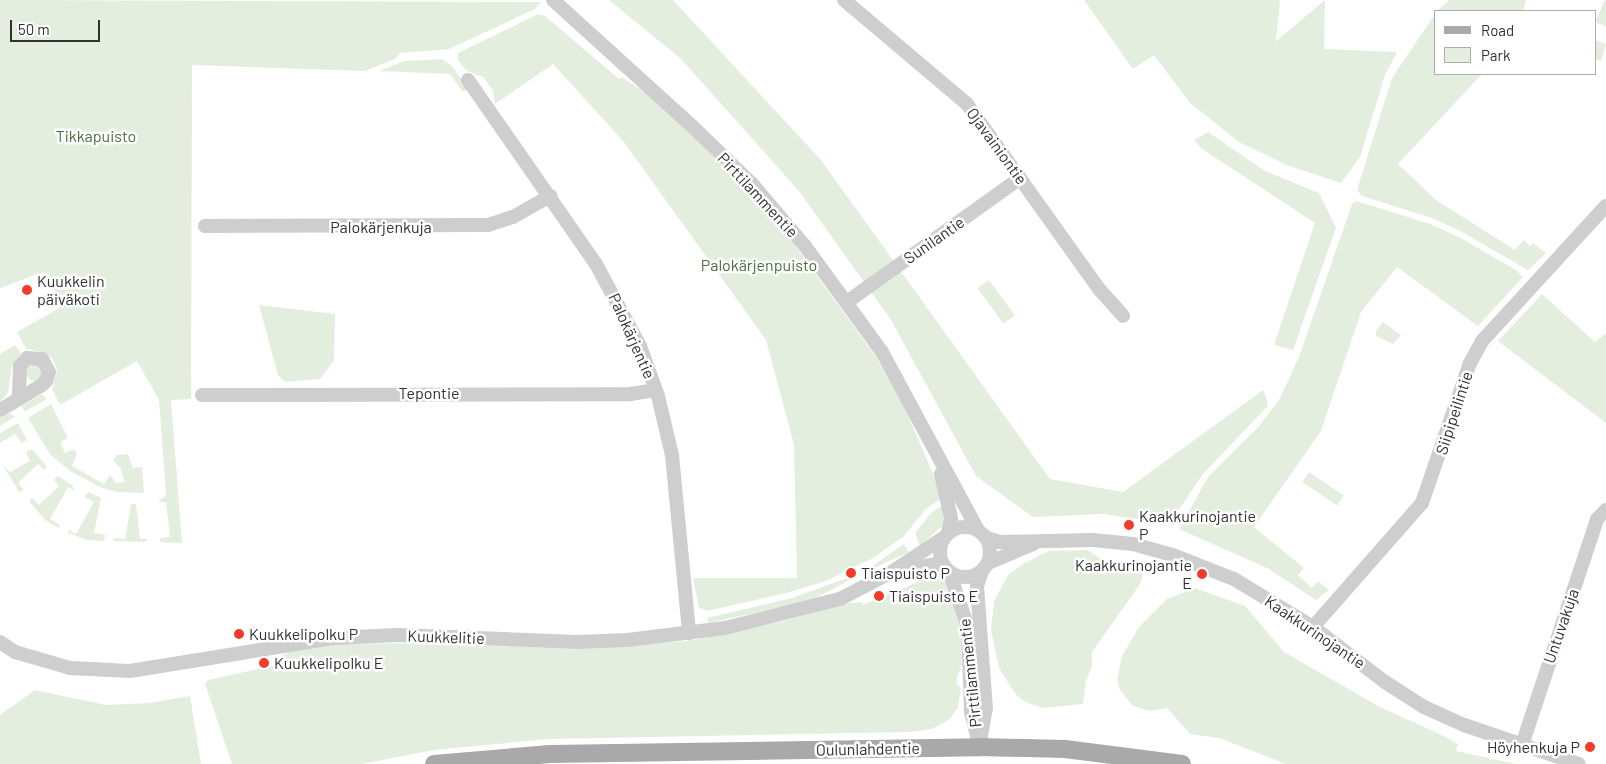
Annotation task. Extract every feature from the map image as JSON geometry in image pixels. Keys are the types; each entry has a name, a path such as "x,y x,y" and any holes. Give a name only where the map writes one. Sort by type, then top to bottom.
{"main road":[{"name":"Oulunlahdentie","path":"434,764 550,754 613,759 979,747 1065,749 1182,764"}],"street":[{"name":"Pirttilammentie","path":"553,0 753,185 847,302 882,352 935,452 982,534"},
{"name":"Ojavainiontie","path":"844,0 956,93 1099,288 1123,316"},
{"name":"Palokärjentie","path":"468,80 596,264 628,322 655,390 672,455 689,633"},
{"name":"Sunilantie","path":"847,302 1020,178"},
{"name":"Palokärjenkuja","path":"205,226 488,225 513,217 550,196"},
{"name":"Siipipeilintie","path":"1313,627 1422,503 1470,363 1483,340 1606,206"},
{"name":"Tepontie","path":"202,395 630,394 655,390"},
{"path":"0,410 19,399"},
{"name":"Pirttilammentie","path":"935,452 949,500 951,518 946,535"},
{"name":"Untuvakuja","path":"1522,745 1597,519 1606,510"},
{"path":"964,526 982,534 991,551 985,566 967,577 945,567 940,547 946,535 964,526"},
{"name":"Kaakkurinojantie","path":"982,534 999,542 1093,540 1133,544 1167,553 1234,579 1313,627 1385,682 1424,707 1464,725 1579,764"},
{"name":"Kuukkelitie","path":"0,642 15,652 70,668 130,671 334,638 397,635 577,642 627,640 689,633 726,628 840,599 890,573 946,535"},
{"name":"Kaakkurinojantie","path":"985,566 1039,542"},
{"name":"Pirttilammentie","path":"979,747 986,709 977,586 985,566"},
{"name":"Pirttilammentie","path":"945,567 968,627 970,712 979,747"},
{"name":"Kuukkelitie","path":"890,573 945,567"}],"green space":[{"name":"Tikkapuisto","path":"0,0 541,2 535,9 449,49 400,53 395,59 365,71 192,65 191,399 171,400 182,543 160,542 160,538 170,537 166,502 158,502 166,495 159,400 137,361 60,405 52,389 57,370 53,359 44,352 26,349 17,332 63,306 43,272 0,288"},
{"path":"609,0 673,0 821,160 1050,479 1123,492 1263,390 1268,402 1267,407 1203,474 1169,524 1104,514 1033,517 976,476 891,320 799,191 681,59"},
{"path":"1084,0 1280,0 1276,41 1325,0 1324,49 1397,52 1385,75 1360,157 1341,183 1289,166 1239,142 1190,103 1154,55 1133,69"},
{"path":"1449,0 1526,0 1523,10 1438,10"},
{"path":"1605,0 1606,27 1596,22"},
{"name":"Palokärjenpuisto","path":"538,14 545,16 619,79 622,77 658,102 747,189 791,240 876,357 904,406 943,497 926,509 903,537 871,559 828,580 790,592 707,611 699,608 693,578 797,578 794,445 766,340 624,142 553,64 495,104 493,91 483,77 467,71 458,60 458,53"},
{"path":"1434,15 1434,75 1481,75 1398,164 1436,200 1515,250 1524,240 1530,246 1533,243 1546,253 1528,270 1462,232 1432,218 1362,196 1357,190 1392,78"},
{"path":"1596,40 1606,44 1601,61 1596,59"},
{"path":"442,59 451,65 469,89 463,92 450,74 379,71 404,61"},
{"path":"1208,132 1265,171 1319,193 1336,228 1293,350 1274,345 1315,223 1202,149 1194,140"},
{"path":"1356,201 1430,224 1459,237 1516,270 1523,277 1478,326 1397,267 1361,312 1321,431 1254,527 1304,568 1298,575 1312,588 1318,581 1329,590 1316,600 1269,569 1179,529 1208,477 1259,426 1279,400 1299,357 1352,204"},
{"path":"989,280 1015,316 1004,324 978,288"},
{"path":"1542,294 1595,342 1606,333 1606,423 1498,341"},
{"path":"259,305 335,314 334,360 320,379 285,382 278,375"},
{"path":"1383,322 1401,335 1393,344 1376,336 1376,331"},
{"path":"15,345 21,353 12,366 8,393 0,402 0,354"},
{"path":"34,365 40,367 42,373 40,379 34,381 28,379 26,373 28,367"},
{"path":"42,394 47,399 24,412 22,406"},
{"path":"51,404 68,438 60,442 65,453 74,449 77,454 72,466 104,484 110,475 116,483 125,482 120,467 113,461 117,455 128,454 133,468 142,467 144,493 117,492 100,487 70,471 50,454 28,418"},
{"path":"9,413 15,417 0,426 0,418"},
{"path":"18,423 27,440 21,443 15,434 0,443 0,433"},
{"path":"32,449 47,467 44,470 38,464 18,483 24,490 19,492 3,465 10,472 30,461 26,452"},
{"path":"1309,472 1344,495 1337,505 1302,482"},
{"path":"58,476 72,485 75,491 68,487 50,519 60,525 59,528 45,520 29,501 32,498 39,505 59,486 54,480"},
{"path":"88,492 101,498 94,533 105,535 104,541 87,540 68,533 69,530 76,534 94,502 85,497"},
{"path":"131,504 136,504 140,539 148,539 145,542 113,541 114,538 125,539"},
{"path":"945,504 942,526 920,546 915,533 931,513"},
{"path":"904,544 909,552 870,570 869,568"},
{"path":"1087,550 1113,566 1143,574 1140,584 1092,652 1092,666 1086,681 1083,704 1044,708 1027,703 1016,695 999,668 991,630 994,601 1008,575 1023,564 1048,551"},
{"path":"928,568 940,572 946,581 960,616 963,662 957,677 957,685 961,688 958,707 950,719 932,729 909,732 548,739 434,750 362,764 232,764 205,684 208,680 277,665 276,657 303,648 334,644 425,643 576,649 688,641 784,621 842,604 861,602 863,605 927,578"},
{"path":"847,578 848,581 812,600 709,623 707,618 792,598"},
{"path":"1195,588 1245,606 1284,652 1380,707 1446,737 1458,744 1456,751 1516,764 1286,764 1219,738 1190,734 1167,708 1150,711 1133,706 1120,690 1117,680 1122,656 1139,627 1167,599"},
{"path":"35,690 106,705 149,703 190,696 201,764 0,764 0,715"}],"place":[{"name":"Kuukkelin päiväkoti","path":"27,290"},
{"name":"Kaakkurinojantie P","path":"1129,525"},
{"name":"Tiaispuisto P","path":"851,573"},
{"name":"Kaakkurinojantie E","path":"1202,574"},
{"name":"Tiaispuisto E","path":"879,596"},
{"name":"Kuukkelipolku P","path":"239,634"},
{"name":"Kuukkelipolku E","path":"264,663"},
{"name":"Höyhenkuja P","path":"1590,747"}]}
